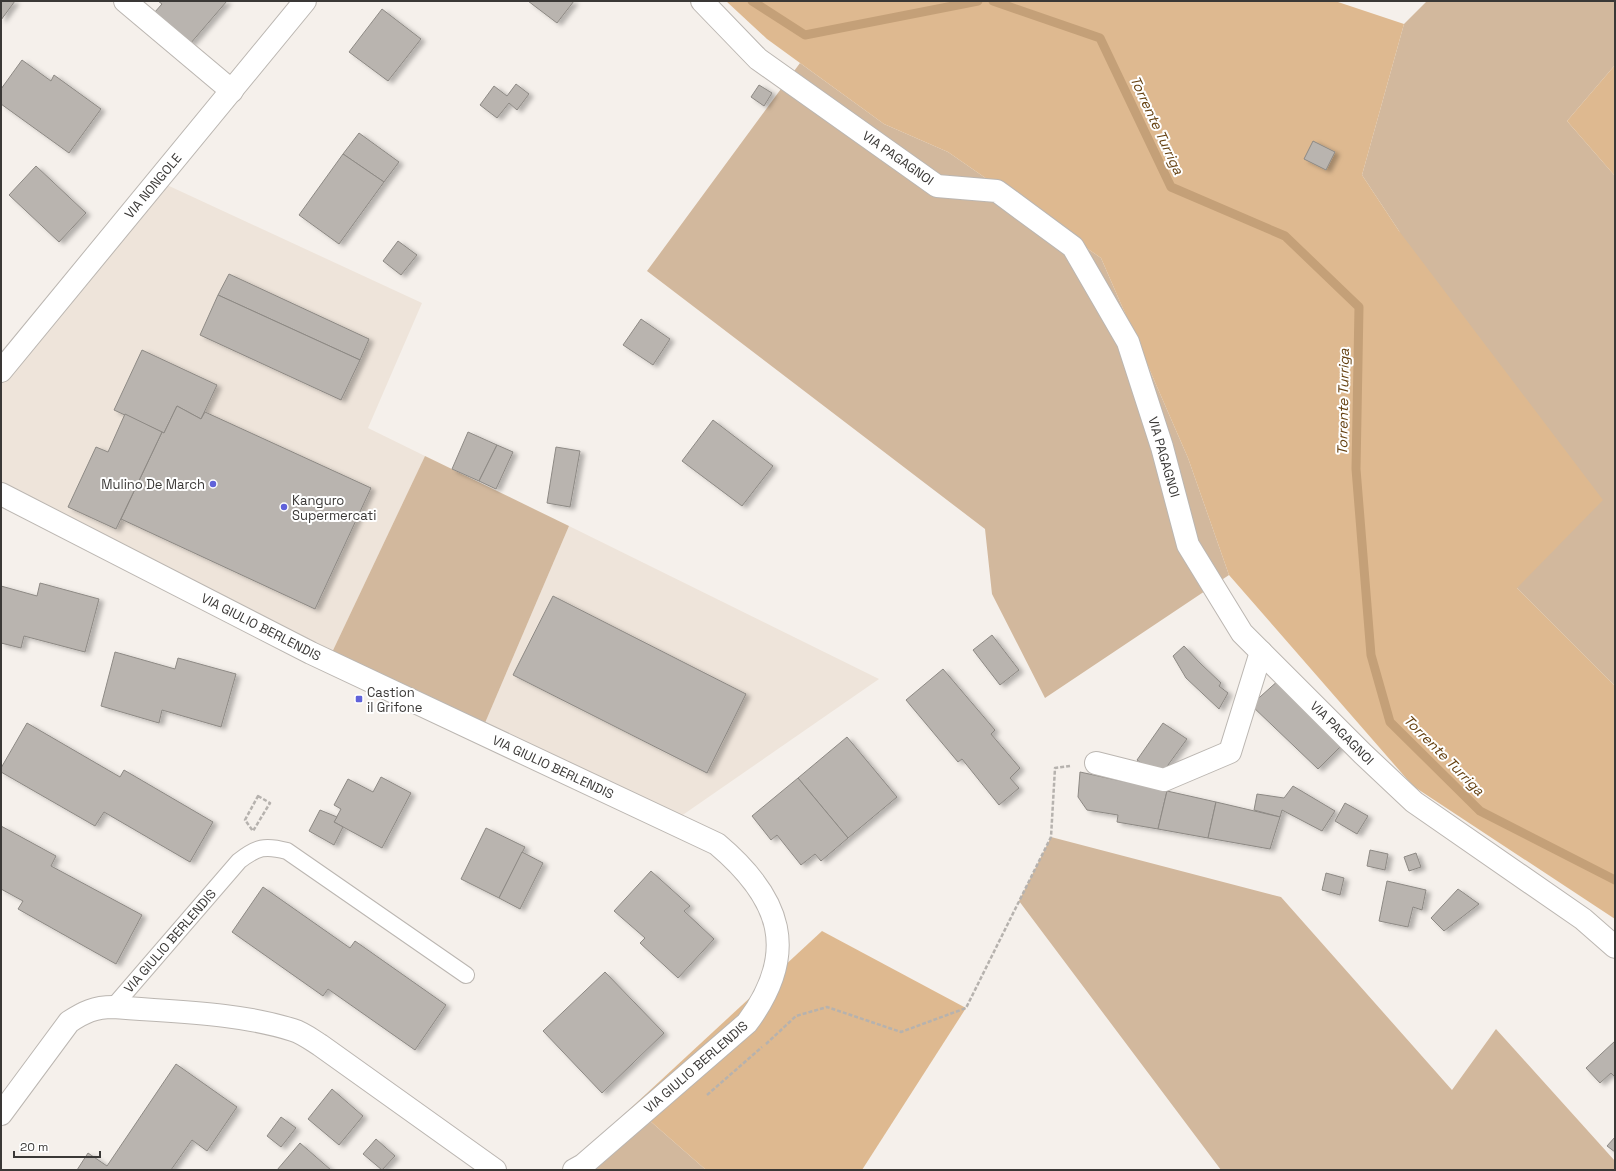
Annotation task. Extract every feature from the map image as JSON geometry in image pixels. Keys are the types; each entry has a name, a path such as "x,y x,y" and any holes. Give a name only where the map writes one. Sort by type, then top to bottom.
{"street":[{"path":"125,1 232,91"},
{"name":"VIA NONGOLE","path":"1,371 305,1"},
{"name":"VIA PAGAGNOI","path":"702,1 758,59 937,186 997,191 1073,247 1128,342 1162,447 1188,545 1242,633 1363,754 1414,802 1583,919 1615,947"},
{"name":"VIA GIULIO BERLENDIS","path":"1,494 311,653 717,844 738,861 767,900 775,924 778,947 774,976 762,1003 747,1023 583,1165 574,1170"},
{"path":"1096,763 1164,780 1230,752 1261,652"},
{"name":"VIA GIULIO BERLENDIS","path":"1,1114 69,1022 83,1012 99,1007 113,1007 234,1018 295,1031 320,1045 495,1170"}],"lane":[{"name":"VIA GIULIO BERLENDIS","path":"113,1007 239,861 251,852 261,848 273,848 287,851 466,975"}],"path":[{"path":"704,1098 726,1080 796,1016 827,1007 901,1032 966,1008 1051,837 1056,768 1096,763"},
{"path":"258,796 270,803 253,831 245,820 258,796"}],"shaded area":[{"path":"726,1 1335,1 1404,24 1362,175 1399,231 1603,500 1517,588 1615,686 1615,919 1413,786 1229,575 1188,458 1101,258 948,152 884,124 767,39"},
{"path":"1427,1 1615,1 1615,65 1567,121 1615,176 1615,686 1517,588 1399,231 1362,175 1404,24"},
{"path":"800,63 884,124 948,152 1101,258 1188,458 1229,575 1045,698 992,594 985,529 647,271"},
{"path":"1615,65 1615,176 1567,121"},
{"path":"167,185 422,303 368,428 425,456 327,663 293,651 1,507 1,383"},
{"path":"425,456 569,526 482,730 327,663"},
{"path":"569,526 879,679 674,821 482,730"},
{"path":"1051,837 1281,897 1452,1090 1496,1029 1615,1161 1615,1170 1221,1170 1019,901"},
{"path":"822,931 966,1008 862,1170 706,1170 633,1106"},
{"path":"633,1106 706,1170 563,1170"}],"building":[{"path":"1,1 15,1 1,20"},
{"path":"158,1 227,1 190,44 154,13 162,4"},
{"path":"528,1 574,1 557,23"},
{"path":"382,9 421,39 388,81 349,52"},
{"path":"22,60 51,81 54,75 101,109 69,153 1,104 1,89"},
{"path":"516,84 529,94 517,110 509,103 497,118 480,105 494,86 507,96"},
{"path":"759,85 772,93 764,106 751,97"},
{"path":"359,133 399,162 384,182 343,154"},
{"path":"1313,141 1335,152 1326,170 1304,159"},
{"path":"343,154 384,182 339,244 299,215"},
{"path":"36,166 86,213 59,242 9,195"},
{"path":"398,241 417,255 401,275 383,261"},
{"path":"229,274 369,339 360,360 218,295"},
{"path":"218,295 360,360 341,400 200,335"},
{"path":"641,319 670,339 653,365 623,345"},
{"path":"142,350 217,385 201,419 177,406 164,433 114,410"},
{"path":"177,406 201,419 205,412 371,488 315,609 121,519 162,432 164,433"},
{"path":"125,414 162,432 116,529 68,507 96,447 108,452"},
{"path":"713,420 773,466 742,506 682,461"},
{"path":"468,432 497,445 479,481 452,469"},
{"path":"497,445 513,452 496,489 479,481"},
{"path":"556,447 580,451 570,507 547,503"},
{"path":"40,583 99,599 85,652 24,636 21,648 1,643 1,586 37,596"},
{"path":"553,596 746,694 707,773 513,675"},
{"path":"992,635 1019,670 1000,685 973,650"},
{"path":"1184,646 1221,683 1219,686 1228,693 1219,709 1186,678 1173,656"},
{"path":"115,652 175,669 178,658 236,674 221,727 162,710 159,723 101,706"},
{"path":"943,669 995,730 991,734 1020,768 1010,778 1019,788 999,805 962,759 958,762 906,700"},
{"path":"1280,679 1345,742 1318,769 1251,705"},
{"path":"27,723 120,777 124,770 213,822 190,862 104,812 95,826 1,772 1,768"},
{"path":"1163,723 1187,739 1160,776 1137,760"},
{"path":"847,737 897,797 848,838 798,778"},
{"path":"1080,772 1167,791 1158,829 1117,822 1118,815 1087,810 1078,797"},
{"path":"381,777 411,793 382,848 334,822 341,809 334,805 348,779 373,792"},
{"path":"798,778 848,838 821,861 815,854 801,865 777,835 771,840 752,816"},
{"path":"1293,786 1335,811 1322,831 1282,810 1280,817 1254,810 1257,794 1284,798"},
{"path":"1167,791 1216,802 1208,838 1158,829"},
{"path":"1216,802 1280,817 1270,849 1208,838"},
{"path":"1345,803 1368,816 1357,834 1335,821"},
{"path":"320,810 337,817 334,822 343,827 334,845 309,831"},
{"path":"1,826 56,856 51,866 142,915 116,964 18,909 23,901 1,889"},
{"path":"486,828 525,847 499,898 461,879"},
{"path":"1370,850 1388,854 1385,870 1367,866"},
{"path":"522,852 543,863 520,909 499,898"},
{"path":"1416,853 1421,867 1409,871 1404,857"},
{"path":"651,871 690,906 684,911 714,939 678,978 640,943 645,938 614,911"},
{"path":"1326,873 1344,878 1340,895 1322,890"},
{"path":"1387,881 1426,890 1422,910 1413,907 1408,927 1379,921"},
{"path":"263,887 350,948 355,941 446,1005 415,1050 328,989 323,996 232,932"},
{"path":"1458,889 1479,904 1444,931 1431,918"},
{"path":"605,972 664,1033 602,1093 543,1031"},
{"path":"1615,1041 1615,1077 1611,1073 1600,1083 1586,1068"},
{"path":"176,1064 237,1107 207,1151 192,1140 171,1170 77,1170 88,1153 107,1166"},
{"path":"332,1089 363,1116 339,1145 308,1119"},
{"path":"281,1117 296,1128 281,1147 267,1136"},
{"path":"1615,1137 1615,1152 1607,1146"},
{"path":"376,1139 395,1156 382,1170 363,1154"},
{"path":"300,1143 331,1170 277,1170"}],"waterway":[{"name":"Torrente Turriga","path":"752,1 805,35 978,1"},
{"name":"Torrente Turriga","path":"993,1 1100,38 1171,187 1285,236 1359,307 1356,469 1371,655 1390,722 1480,811 1615,880"}],"place":[{"name":"Mulino De March","path":"213,484"},
{"name":"Kanguro Supermercati","path":"284,507"},
{"name":"Castion il Grifone","path":"359,699"}]}
